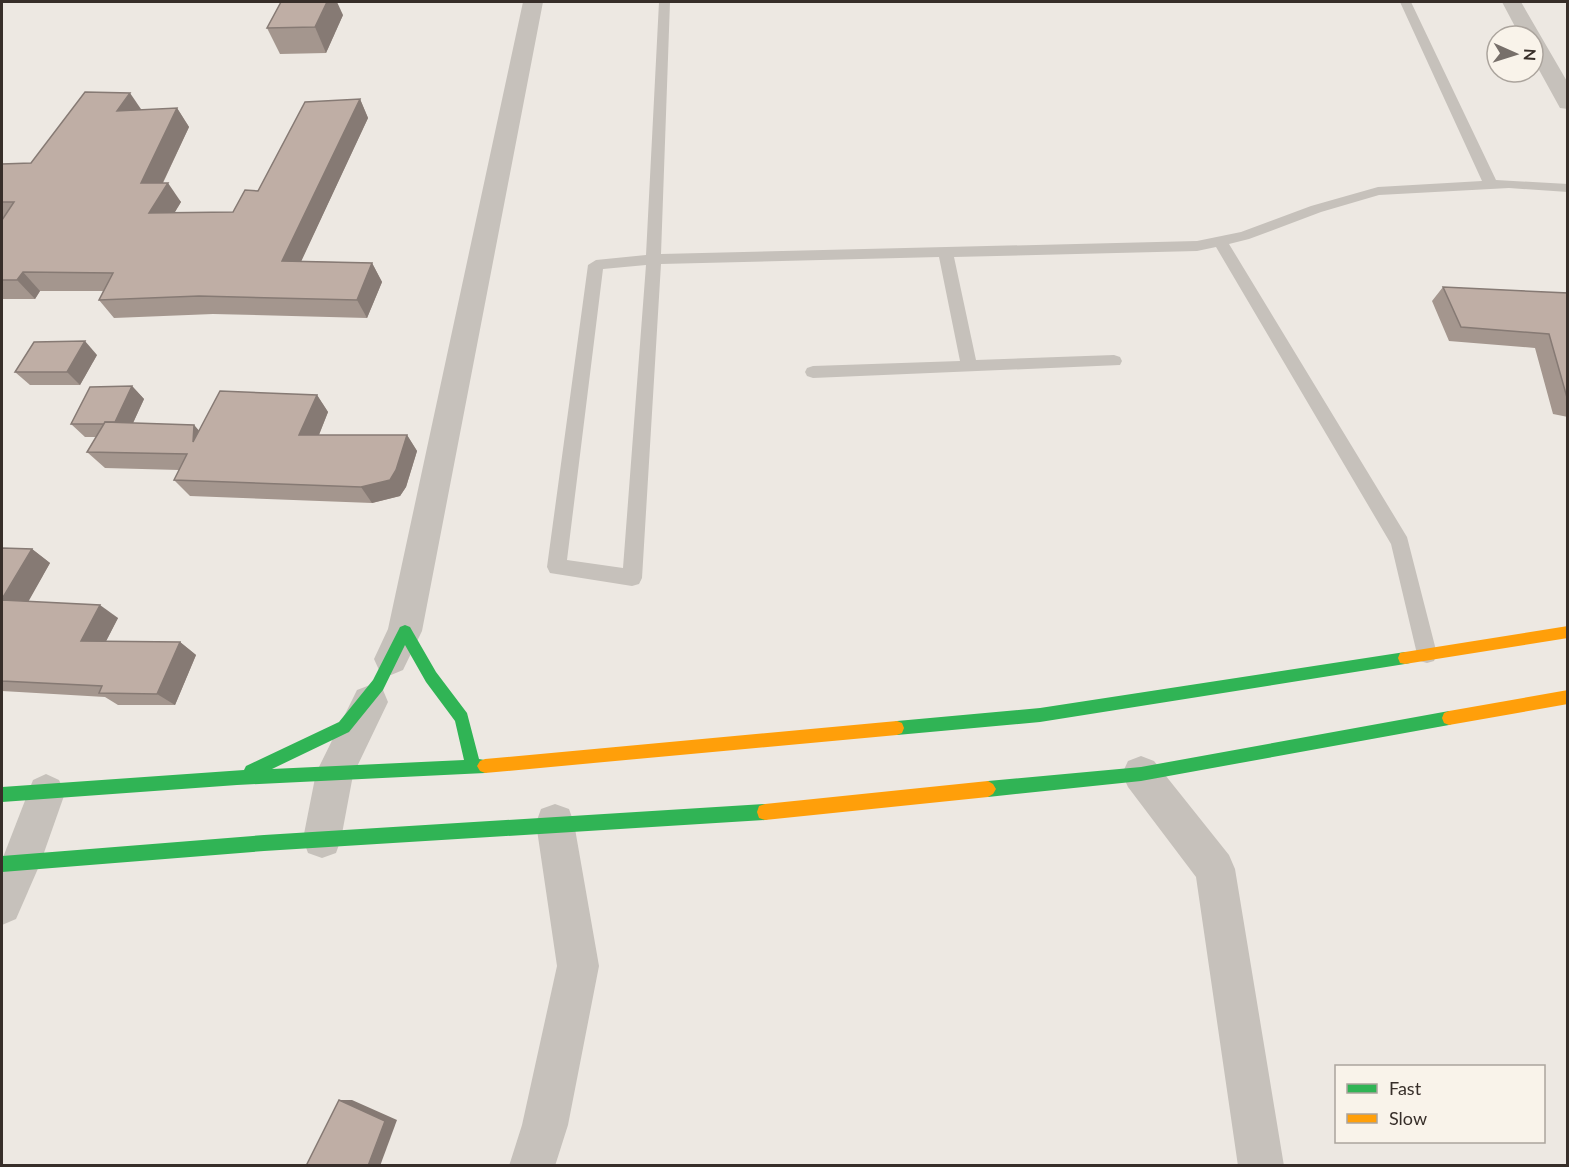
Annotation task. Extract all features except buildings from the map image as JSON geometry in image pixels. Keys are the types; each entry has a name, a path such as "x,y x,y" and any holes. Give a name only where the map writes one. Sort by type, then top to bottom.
{"main road":[{"path":"405,631 431,677 462,718 473,766"},
{"path":"237,778 344,727 378,685 405,631"},
{"path":"2,795 46,794 237,778 473,766 1040,715 1568,632"},
{"path":"11,864 322,839 761,812 1140,774 1568,697"}],"street":[{"path":"322,839 335,773 405,631 532,2"},
{"path":"1511,2 1523,24"},
{"path":"1545,62 1568,103"},
{"path":"1140,774 1215,868 1261,1166"},
{"path":"2,906 11,864 46,794"},
{"path":"532,1166 545,1125 578,966 555,823"}],"lane":[{"path":"664,2 663,109 654,259 632,578 556,567 596,265 654,259 1197,246 1244,236 1316,209 1378,191 1491,185 1568,188"},
{"path":"1406,2 1491,185"},
{"path":"1220,241 1400,543 1426,654"},
{"path":"945,252 969,366"},
{"path":"813,372 1114,361"}],"traffic: fast":[{"path":"405,631 431,677 462,718 473,766"},
{"path":"251,771 344,727 378,685 405,631"},
{"path":"897,728 1040,715 1405,658"},
{"path":"988,789 1141,774 1449,718"},
{"path":"2,795 237,778 485,766"},
{"path":"2,864 264,843 765,812"}],"traffic: slow":[{"path":"1405,658 1568,632"},
{"path":"1449,718 1568,697"},
{"path":"485,766 897,728"},
{"path":"765,812 988,789"}]}
